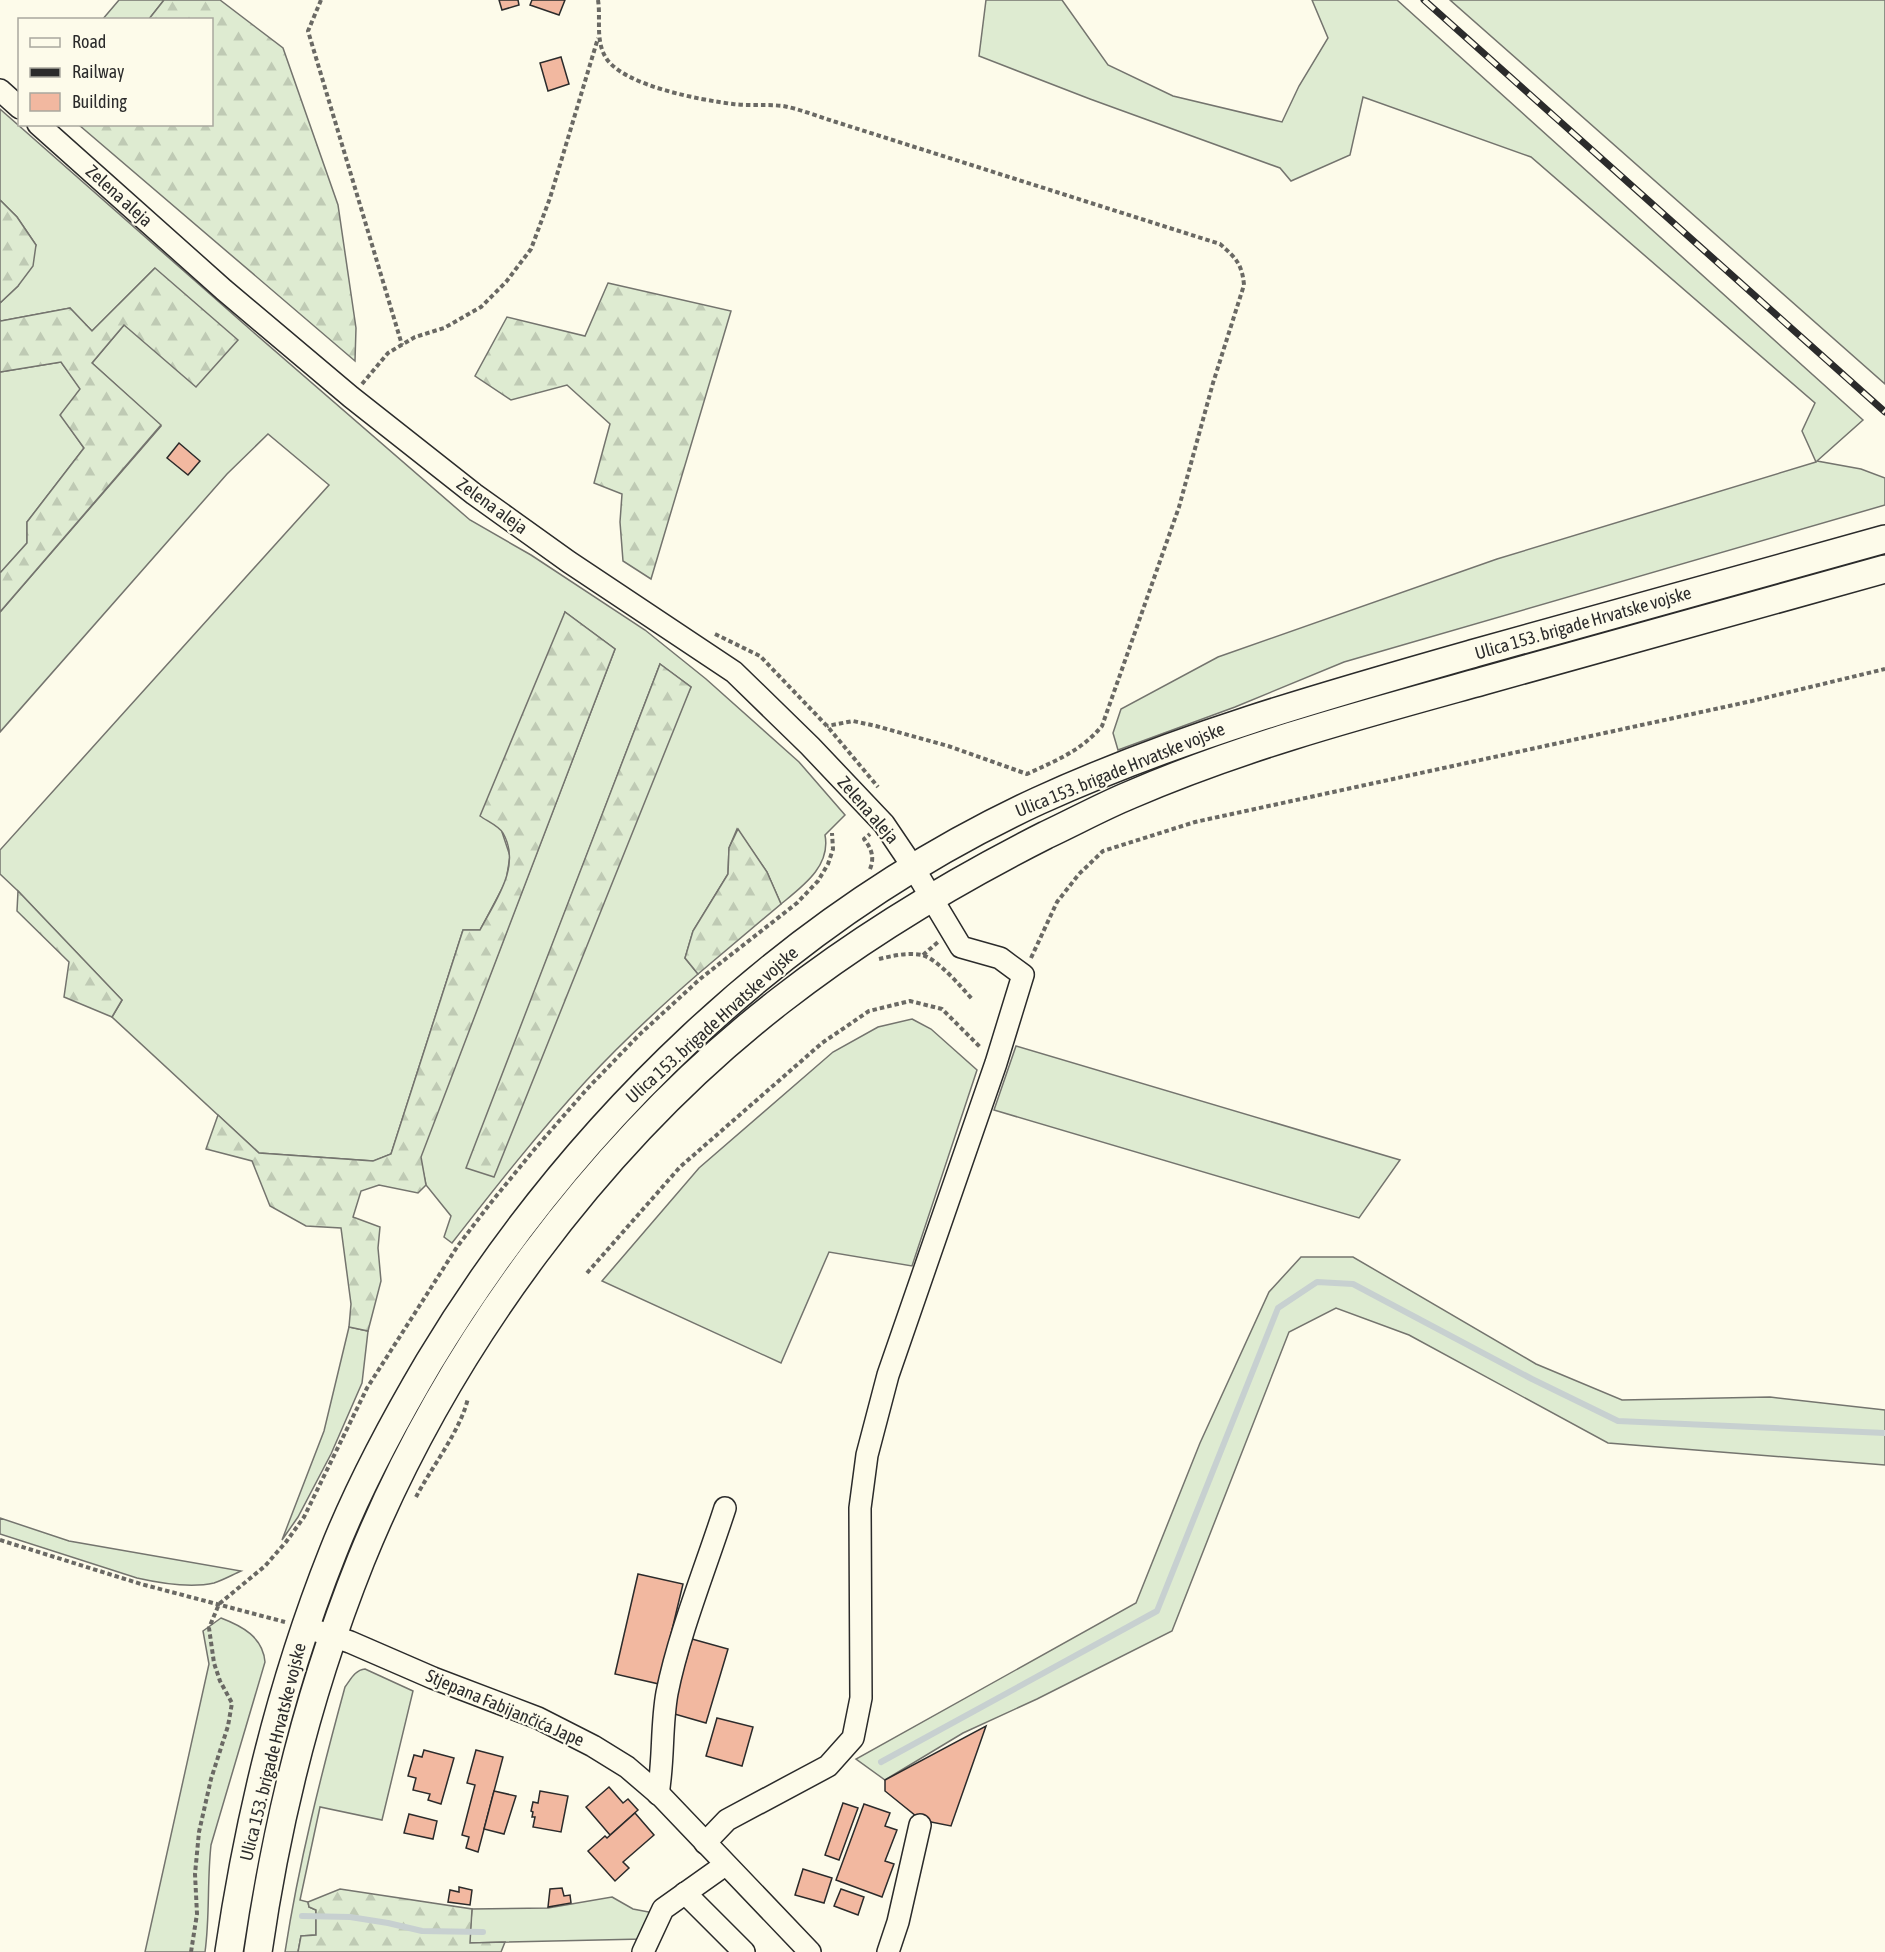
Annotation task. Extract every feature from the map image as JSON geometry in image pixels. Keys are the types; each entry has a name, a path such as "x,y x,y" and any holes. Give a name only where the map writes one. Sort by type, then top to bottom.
{"main road":[{"name":"Ulica 153. brigade Hrvatske vojske","path":"229,1952 255,1811 278,1718 305,1627 334,1549 368,1473 409,1396 458,1314 535,1206 597,1134 657,1071 748,987 849,908 914,867 989,825 1042,799 1170,747 1257,717 1400,674 1885,539"},
{"name":"Ulica 153. brigade Hrvatske vojske","path":"258,1952 284,1815 307,1722 333,1636 370,1540 397,1481 436,1406 481,1331 557,1226 617,1154 677,1091 725,1046 824,968 932,897 1004,857 1125,797 1183,773 1268,743 1392,706 1885,569"}],"street":[{"path":"0,90 18,106"},
{"name":"Zelena aleja","path":"40,126 224,290 351,397 474,494 569,562 734,672 810,746 884,824 914,867 961,947 1000,958 1023,975"},
{"path":"705,1843 727,1820 828,1766 853,1738 861,1698 860,1508 867,1455 888,1375 996,1063 1023,975"},
{"path":"658,1794 667,1694 683,1636 725,1508"},
{"name":"Stjepana Fabijančića Jape","path":"305,1627 333,1636 538,1718 593,1746 627,1767 658,1794 810,1952"},
{"path":"888,1952 898,1922 920,1825"},
{"path":"643,1952 663,1909 725,1865"},
{"path":"686,1893 744,1952"}],"path":[{"path":"321,0 308,31 402,345"},
{"path":"351,397 388,353 415,337 444,328 481,308 506,282 531,249 550,198 599,37 598,0"},
{"path":"599,37 606,58 626,76 668,91 732,104 784,106 836,122 1220,244 1233,255 1242,269 1245,285 1213,383 1179,507 1102,726 1089,741 1059,760 1027,774 948,746 876,726 853,721 827,726"},
{"path":"1023,975 1057,902 1079,874 1103,851 1195,822 1752,701 1885,669"},
{"path":"872,962 894,955 923,955 949,974 972,999"},
{"path":"587,1273 680,1167 822,1043 869,1011 910,1001 942,1010 996,1063"},
{"path":"415,1500 466,1409 469,1392"},
{"path":"0,1540 141,1584 305,1627"},
{"path":"191,1952 196,1914 195,1874 199,1832 228,1726 232,1703 220,1681 214,1663 209,1628 219,1604"}],"green space":[{"path":"119,0 164,0 150,18 104,18"},
{"path":"164,0 220,0 283,48 338,205 356,328 355,361 80,126 213,126 213,18 150,18"},
{"path":"986,0 1062,0 1108,65 1173,96 1282,122 1299,86 1328,38 1312,0 1397,0 1863,420 1817,461 1861,469 1885,478 1885,505 1344,662 1235,707 1118,750 1113,733 1121,709 1218,657 1497,559 1816,462 1802,431 1815,403 1531,157 1363,97 1350,155 1291,181 1280,168 979,56"},
{"path":"1450,0 1885,0 1885,384"},
{"path":"0,109 470,520 531,555 645,630 706,679 799,762 845,815 825,835 826,846 820,866 798,890 781,904 767,872 737,829 729,848 728,874 693,931 685,958 698,974 640,1026 586,1081 534,1141 452,1243 444,1237 451,1216 426,1185 420,1157 615,649 565,612 502,832 510,856 506,881 480,930 463,930 391,1154 374,1161 259,1153 112,1017 122,1000 0,874 0,850 329,485 268,434 227,474 0,732 0,612 161,426 92,363 124,325 155,268 92,331 70,308 1,321 0,303 18,286 36,245 17,217 0,200","holes":["660,664 691,687 467,1168"]},
{"path":"0,200 17,217 36,245 33,266 18,286 0,303"},
{"path":"155,268 238,340 196,387 124,325 92,363 161,425 0,612 0,573 27,543 27,522 84,448 60,415 80,389 61,362 0,372 0,320 70,308 92,331"},
{"path":"608,283 731,311 651,579 623,561 620,522 622,494 594,483 610,424 567,385 511,400 475,376 507,317 585,336"},
{"path":"61,362 81,389 61,415 84,448 27,522 27,543 0,573 0,372"},
{"path":"565,612 615,649 421,1157 426,1185 418,1193 379,1185 361,1191 353,1217 380,1227 378,1248 381,1281 368,1331 349,1327 351,1304 341,1228 306,1226 270,1206 252,1161 206,1149 218,1115 259,1153 373,1161 391,1154 463,930 480,930 499,895 508,871 510,858 503,833 480,816"},
{"path":"660,664 691,687 494,1177 466,1168"},
{"path":"738,829 767,872 781,904 698,974 685,958 693,931 728,874 729,848"},
{"path":"18,891 122,1000 112,1017 64,997 69,962 17,911"},
{"path":"912,1019 931,1029 977,1070 912,1266 829,1252 781,1363 602,1281 699,1168 833,1052 878,1027"},
{"path":"1016,1046 1400,1160 1359,1218 994,1110"},
{"path":"1301,1257 1353,1257 1536,1364 1622,1400 1770,1397 1885,1410 1885,1465 1608,1443 1409,1335 1336,1308 1289,1332 1172,1631 1037,1699 963,1733 885,1780 856,1759 1136,1603 1200,1443 1269,1292"},
{"path":"349,1327 368,1331 362,1383 331,1454 298,1517 282,1540 324,1431"},
{"path":"0,1518 69,1541 241,1571 214,1583 196,1585 155,1582 0,1534"},
{"path":"221,1618 244,1629 256,1639 265,1662 211,1845 205,1952 145,1952 209,1664 203,1631"},
{"path":"365,1669 413,1691 382,1820 320,1807 300,1900 308,1902 309,1907 316,1910 316,1935 301,1936 298,1952 285,1952 311,1819 345,1687 356,1673"},
{"path":"340,1889 472,1909 470,1943 505,1942 501,1952 298,1952 301,1936 316,1935 316,1910 309,1907 308,1902"},
{"path":"612,1897 633,1909 654,1913 643,1939 469,1943 472,1909 548,1908"}],"building":[{"path":"499,0 518,0 519,5 502,10"},
{"path":"532,0 565,0 559,15 530,5"},
{"path":"561,57 569,84 548,91 540,63"},
{"path":"179,443 200,461 188,475 167,458"},
{"path":"638,1574 683,1584 659,1684 615,1674"},
{"path":"692,1639 728,1649 706,1723 671,1713"},
{"path":"717,1718 753,1727 742,1766 706,1756"},
{"path":"986,1726 951,1826 921,1820 885,1791 885,1780"},
{"path":"424,1750 454,1758 441,1804 428,1800 430,1794 413,1790 416,1778 408,1776 414,1755 422,1757"},
{"path":"476,1750 503,1757 478,1852 466,1848 469,1837 462,1835 475,1785 467,1783"},
{"path":"609,1787 623,1803 628,1799 638,1810 610,1835 586,1807"},
{"path":"494,1791 516,1796 504,1834 484,1829"},
{"path":"540,1791 568,1796 561,1832 533,1827 535,1817 532,1817 533,1812 531,1811 533,1802 538,1803"},
{"path":"843,1803 858,1808 839,1860 825,1855"},
{"path":"864,1804 890,1813 885,1826 897,1830 885,1861 894,1864 882,1897 836,1880"},
{"path":"635,1813 654,1835 623,1862 629,1868 615,1881 588,1851 605,1836 607,1838"},
{"path":"409,1814 437,1821 433,1839 404,1833"},
{"path":"803,1869 832,1878 824,1903 795,1895"},
{"path":"459,1887 472,1890 470,1905 448,1902 450,1890 459,1892"},
{"path":"562,1888 564,1896 570,1895 571,1903 548,1907 550,1889"},
{"path":"841,1889 864,1897 858,1915 834,1906"}],"waterway":[{"path":"881,1762 1157,1611 1278,1308 1317,1282 1353,1284 1532,1379 1618,1421 1885,1433"},
{"path":"302,1916 350,1917 422,1931 483,1932"}],"railway":[{"path":"1424,0 1885,412"}]}
